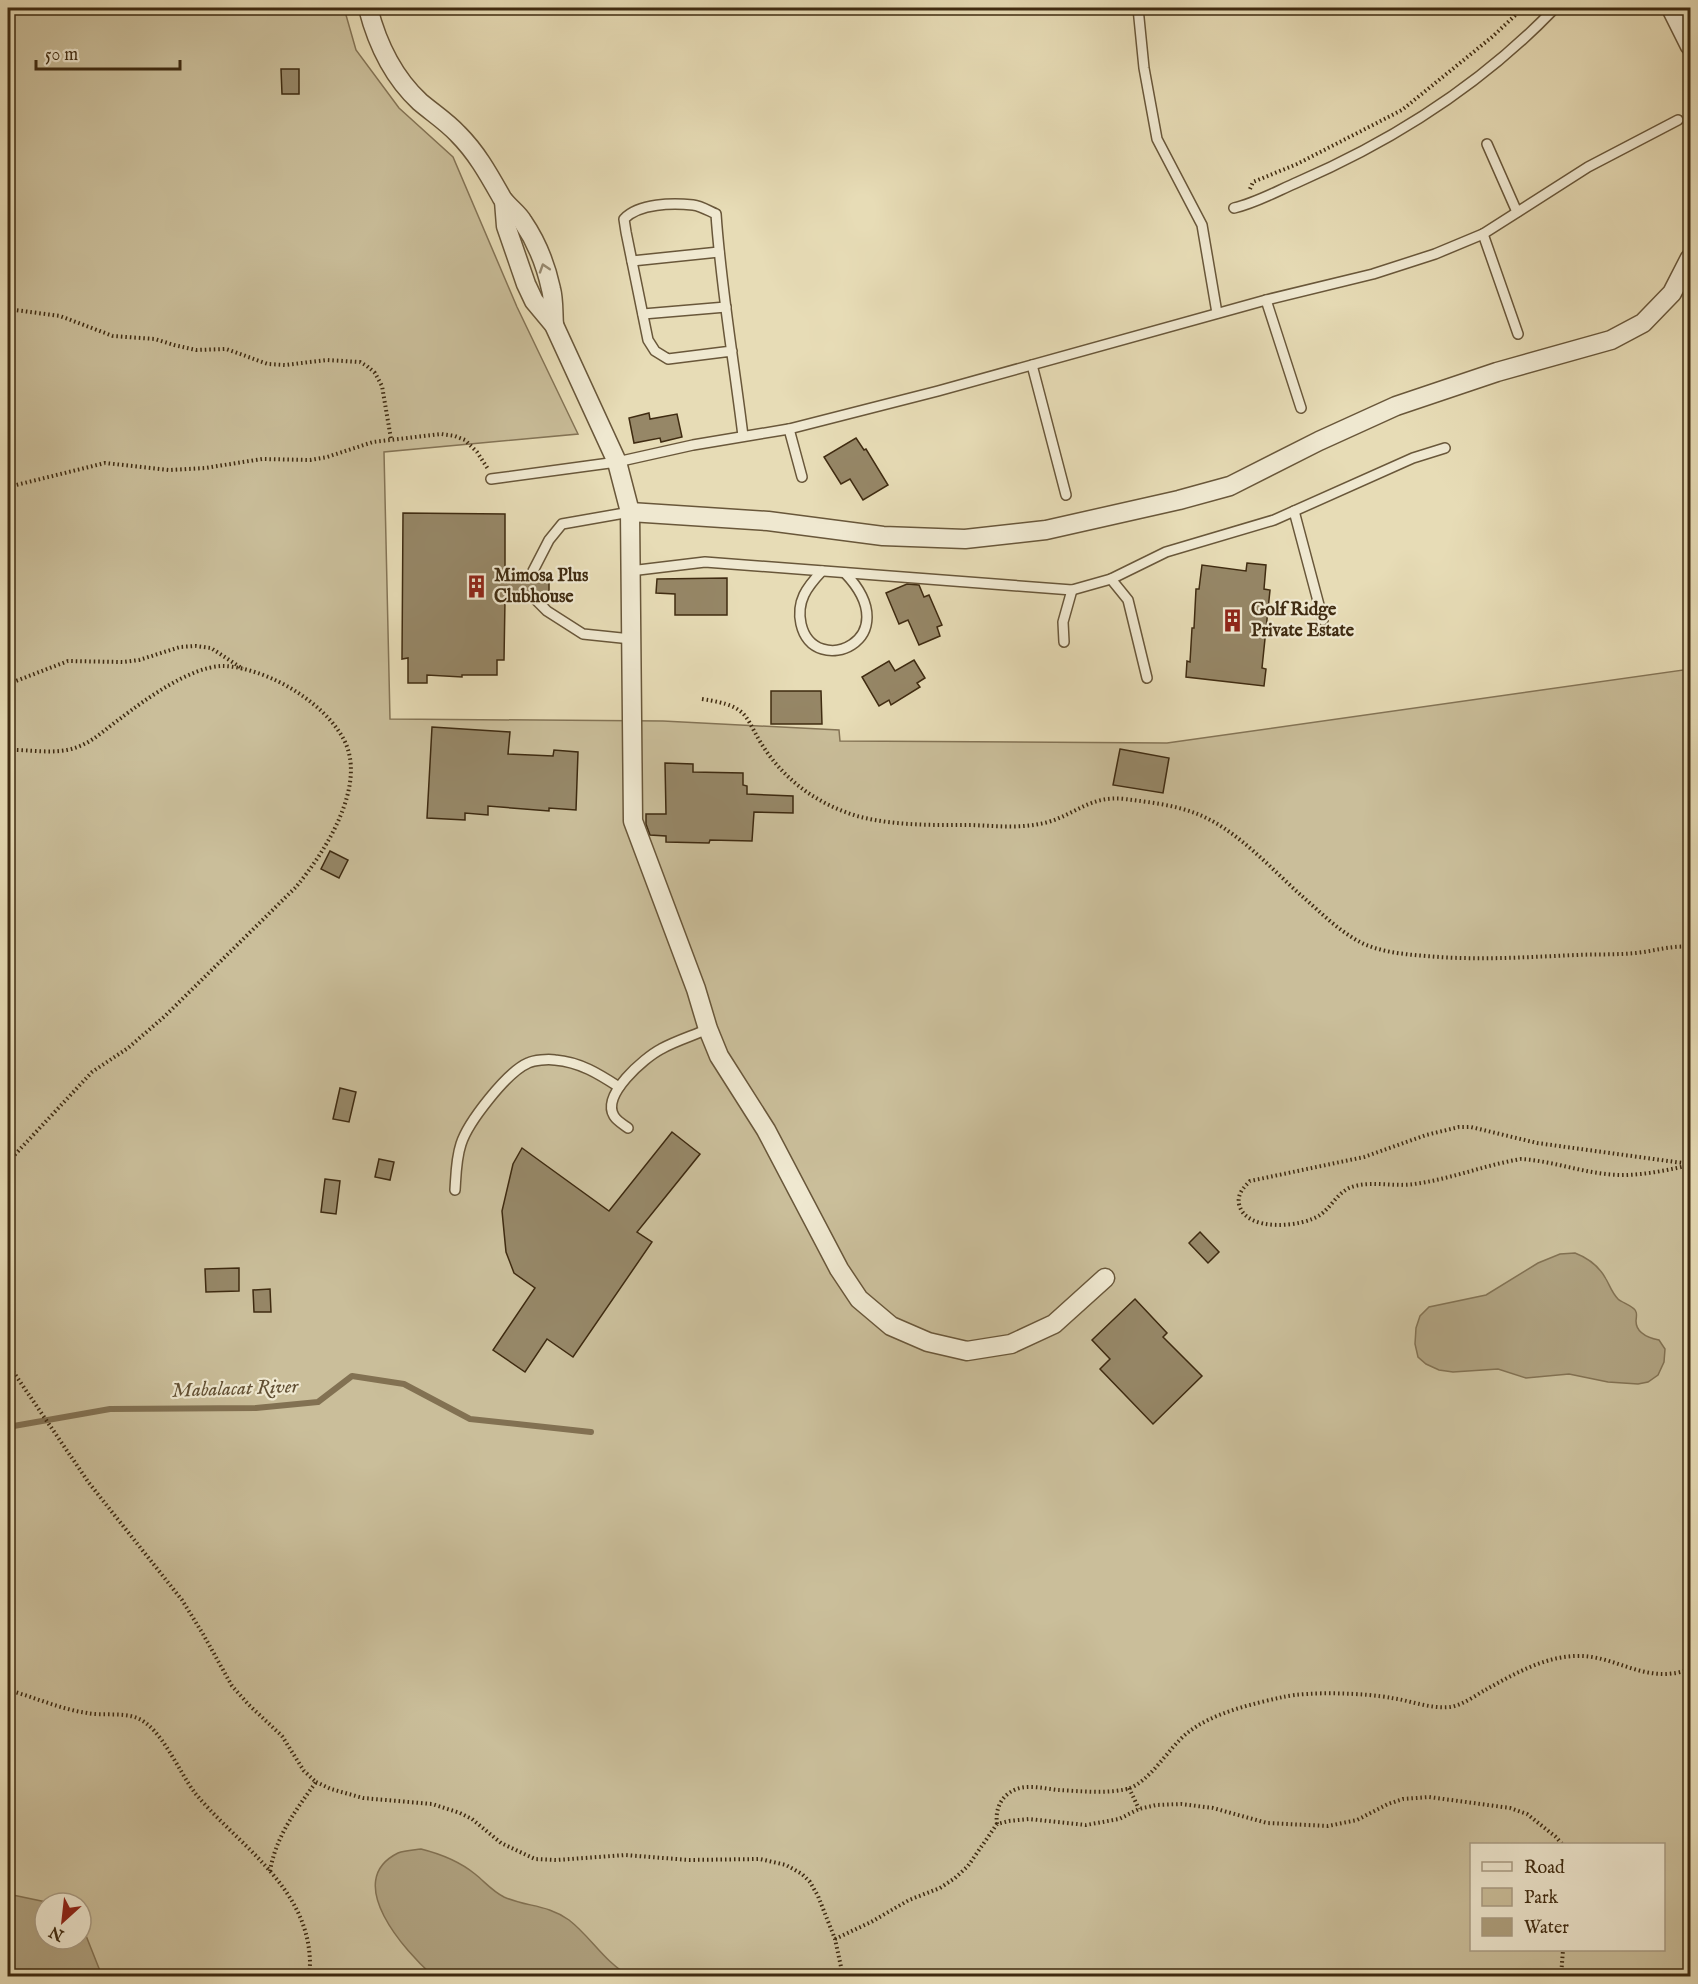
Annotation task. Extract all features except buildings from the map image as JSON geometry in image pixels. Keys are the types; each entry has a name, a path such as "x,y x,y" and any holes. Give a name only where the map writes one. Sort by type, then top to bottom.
{"street":[{"path":"368,8 373,28 395,71 420,101 473,150 486,167 504,201 523,220 540,255 552,291 554,325 617,462 630,512 633,821 719,1056 766,1130 839,1269 859,1299 891,1326 928,1342 967,1351 1011,1344 1054,1324 1105,1278"},
{"path":"1671,8 1690,46"},
{"path":"630,512 768,521 883,536 965,539 1046,530 1179,500 1230,486 1319,441 1396,406 1497,372 1611,340 1643,323 1671,293 1690,258"}],"lane":[{"path":"1138,8 1144,68 1157,139 1202,225 1217,313"},
{"path":"1238,207 1336,165 1394,135 1453,97 1527,37 1555,8"},
{"path":"491,479 617,462 789,429 1217,313 1373,274 1435,254 1483,234 1588,167 1678,120"},
{"path":"1487,144 1517,212"},
{"path":"732,351 668,359 655,351 648,340 624,219 630,213 663,205 696,206 716,214 718,252 732,351 743,436"},
{"path":"1483,234 1518,334"},
{"path":"632,261 718,252"},
{"path":"1266,300 1300,408"},
{"path":"643,314 726,307"},
{"path":"1032,365 1066,495"},
{"path":"789,429 802,477"},
{"path":"630,570 705,562 1072,590 1111,579 1166,552 1274,520 1413,458 1445,448"},
{"path":"1294,511 1323,620"},
{"path":"533,572 549,540 562,524 630,512"},
{"path":"822,571 803,594 799,606 800,619 807,638 824,649 834,651 844,649 861,638 868,619 864,597 846,573"},
{"path":"1111,579 1128,600 1147,678"},
{"path":"1064,642 1063,622 1072,590"},
{"path":"536,600 547,611 583,634 631,639"},
{"path":"628,1128 614,1117 612,1109 612,1100 619,1087 645,1060 661,1049 708,1029"},
{"path":"455,1190 456,1164 461,1143 492,1096 510,1076 529,1062 554,1059 586,1067 619,1087"}],"path":[{"path":"1238,207 1253,182 1297,164 1402,110 1492,37 1522,8"},
{"path":"8,309 60,316 113,336 155,339 196,350 226,349 268,364 285,365 327,360 360,362 375,373 382,387 391,438"},
{"path":"8,487 105,463 169,470 205,468 262,459 310,460 391,438 441,434 465,440 486,464 491,479"},
{"path":"8,684 68,661 123,662 139,660 180,647 196,646 211,648 244,670"},
{"path":"8,750 61,751 80,746 164,688 208,669 223,666 267,676 289,686 309,700 327,717 344,739 350,758 351,780 347,802 315,865 296,887 165,1016 128,1048 92,1072 8,1162"},
{"path":"702,699 728,703 741,712 750,721 768,754 790,779 810,795 830,806 860,816 894,823 927,826 1008,827 1050,822 1095,801 1122,798 1194,812 1218,824 1238,839 1317,909 1350,936 1365,944 1409,955 1486,960 1636,953 1678,946 1690,947"},
{"path":"1459,1127 1471,1127 1536,1143 1690,1164 1668,1170 1620,1176 1539,1160 1521,1159 1413,1185 1351,1187 1337,1196 1320,1215 1299,1223 1282,1225 1256,1221 1248,1217 1239,1205 1239,1196 1250,1181 1364,1157 1426,1135 1459,1127"},
{"path":"8,1364 89,1483 182,1600 232,1686 282,1736 304,1771 316,1782 363,1798 432,1804 460,1813 472,1819 501,1842 535,1859 556,1860 612,1855 689,1860 746,1858 776,1861 794,1869 810,1882 835,1939 843,1977"},
{"path":"835,1939 955,1878 968,1866 997,1824 1000,1803 1006,1794 1021,1787 1032,1786 1070,1790 1130,1788 1143,1780 1188,1732 1229,1712 1285,1696 1363,1694 1419,1705 1453,1706 1513,1675 1551,1659 1565,1656 1579,1655 1651,1673 1671,1674 1690,1669"},
{"path":"8,1690 85,1713 136,1717 157,1735 200,1798 270,1871 292,1901 307,1938 310,1960 308,1977"},
{"path":"270,1871 280,1837 316,1782"},
{"path":"1130,1788 1139,1809"},
{"path":"997,1824 1029,1819 1086,1825 1119,1819 1139,1809 1181,1804 1213,1808 1267,1823 1329,1826 1357,1820 1403,1799 1429,1797 1510,1808 1527,1814 1560,1843"},
{"path":"1561,1977 1563,1951"}],"green space":[{"path":"8,8 344,8 356,50 399,108 453,157 517,307 578,434 384,452 390,719 663,721 839,730 840,741 1167,743 1690,669 1690,1976 8,1976"}],"water":[{"path":"1575,1253 1597,1266 1616,1297 1635,1310 1638,1329 1647,1337 1659,1340 1665,1349 1664,1362 1658,1375 1648,1382 1638,1384 1608,1382 1569,1374 1526,1378 1498,1369 1453,1372 1439,1370 1418,1357 1415,1344 1416,1328 1420,1316 1429,1307 1486,1295 1538,1263 1560,1254"},
{"path":"421,1849 463,1865 504,1897 545,1908 561,1915 577,1927 613,1964 630,1976 433,1976 395,1934 377,1898 376,1881 382,1865 398,1853"},
{"path":"8,1894 33,1899 33,1951 92,1951 102,1976 8,1976"}],"waterway":[{"name":"Mabalacat River","path":"8,1427 110,1409 256,1408 318,1402 352,1376 404,1384 470,1419 591,1432"}],"place":[{"name":"Mimosa Plus Clubhouse","path":"476,586"},
{"name":"Golf Ridge Private Estate","path":"1233,620"}]}
